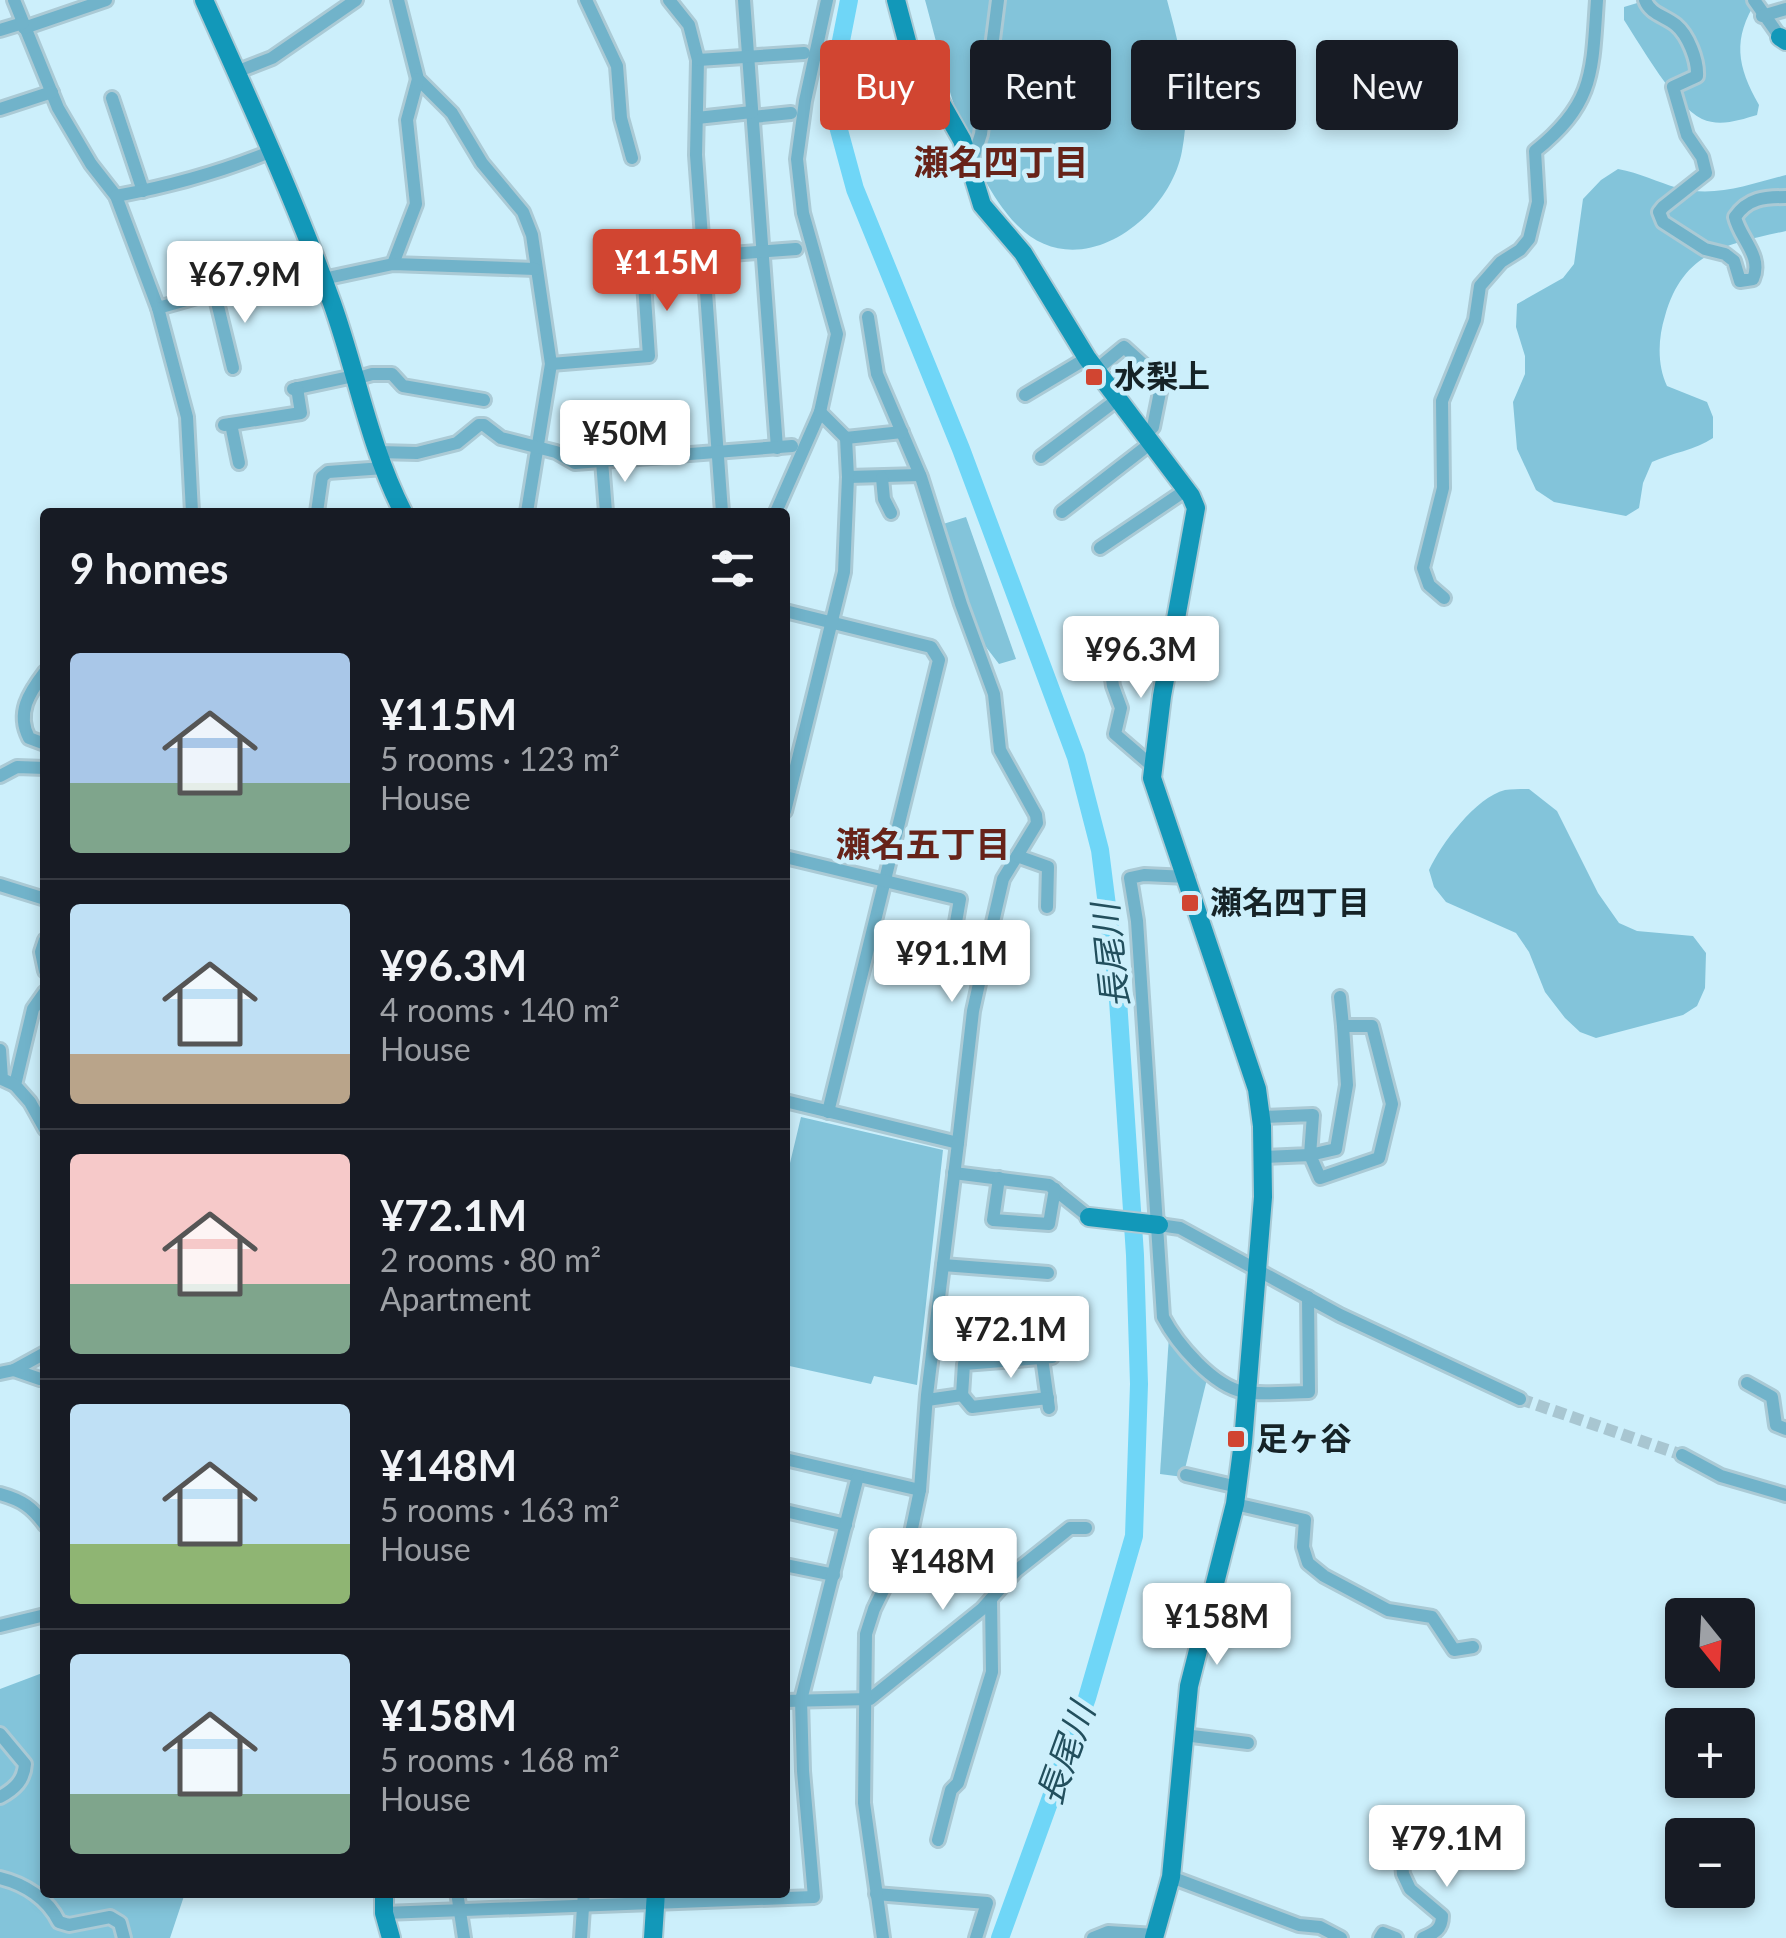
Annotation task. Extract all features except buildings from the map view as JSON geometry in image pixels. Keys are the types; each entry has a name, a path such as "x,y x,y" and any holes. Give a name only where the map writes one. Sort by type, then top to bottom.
{"street":[{"path":"14,0 52,92 92,164 116,196 158,308 187,417 192,508"},
{"path":"0,30 106,0"},
{"path":"204,0 272,151 320,271 381,460 401,508"},
{"path":"236,72 272,58 356,0"},
{"path":"393,264 416,204 407,120 418,79 398,0"},
{"path":"586,0 617,66 620,118 632,158"},
{"path":"669,0 689,24 698,60 704,256 722,508"},
{"path":"744,0 777,448"},
{"path":"778,508 820,412 837,334 803,213 797,160 804,102 827,0"},
{"path":"896,0 908,45 950,116 982,205 1024,254 1091,364 1196,508 1152,778 1257,1089 1261,1118 1263,1157 1257,1268 1236,1496 1189,1686 1171,1877 1154,1936 1108,1932 1092,1938"},
{"path":"970,166 982,134 998,0"},
{"path":"1444,598 1429,585 1423,568 1443,488 1442,402 1476,320 1480,286 1529,239 1538,202 1535,151 1564,128 1584,98 1594,56 1597,0"},
{"path":"1645,0 1648,9 1680,28 1698,66 1696,76 1673,87 1686,135 1702,158 1706,174 1663,207 1663,222 1705,249 1734,261 1740,280 1753,279 1757,269 1755,257 1739,232 1735,217 1744,205 1764,197 1786,197"},
{"path":"1754,0 1762,16 1783,39"},
{"path":"1762,16 1786,9"},
{"path":"698,60 804,52"},
{"path":"418,79 452,113 482,163 523,212 532,235 551,364 528,508"},
{"path":"0,108 52,92"},
{"path":"112,98 143,191"},
{"path":"697,118 791,113"},
{"path":"116,196 228,169 272,151"},
{"path":"551,364 648,356 642,254 704,256 796,248"},
{"path":"158,308 320,271 393,264 535,269"},
{"path":"214,294 233,368"},
{"path":"868,317 878,374 920,474 994,694 1000,750 1037,823 998,893 973,1011 920,1490 911,1533 866,1634 864,1802 882,1938"},
{"path":"1025,395 1124,346 1163,377 1148,439 1062,512"},
{"path":"240,463 228,424 301,414 293,389 392,374 402,386 484,400"},
{"path":"1041,457 1118,399"},
{"path":"790,791 844,572 846,438 820,412"},
{"path":"318,508 322,477 328,472 457,444 484,425 501,438 556,452 575,463 792,446"},
{"path":"846,438 902,432"},
{"path":"602,461 606,508"},
{"path":"848,478 920,474"},
{"path":"882,478 884,500 891,513"},
{"path":"1100,548 1186,490"},
{"path":"790,612 931,647 939,660 828,1112"},
{"path":"1107,644 1113,686 1121,708 1115,734 1151,766"},
{"path":"40,680 21,717 30,738 40,742"},
{"path":"0,776 16,767 40,768"},
{"path":"1017,856 1048,867 1047,907"},
{"path":"790,858 960,900 950,957 952,963 982,970"},
{"path":"1188,877 1130,878 1137,921 1163,1318 1175,1341 1230,1388 1247,1393 1309,1392 1308,1297"},
{"path":"0,885 40,897"},
{"path":"1263,1157 1310,1155 1336,1149 1347,1085 1340,997"},
{"path":"14,1085 33,1009 40,999"},
{"path":"1261,1118 1313,1116 1310,1155 1320,1178 1379,1158 1392,1104 1372,1026 1343,1026"},
{"path":"0,1050 2,1078 30,1102 40,1120"},
{"path":"790,1102 958,1144"},
{"path":"954,1173 1037,1182 1055,1189 1089,1217 1180,1228 1308,1297 1520,1399"},
{"path":"999,1178 994,1220 1049,1224 1055,1189"},
{"path":"943,1265 1048,1273"},
{"path":"7,1371 40,1356"},
{"path":"1047,1357 1049,1403 972,1406 962,1395 964,1364 1047,1357"},
{"path":"7,1371 40,1378"},
{"path":"1747,1383 1772,1397 1776,1425 1786,1429"},
{"path":"927,1400 962,1395"},
{"path":"1682,1454 1721,1476 1786,1495"},
{"path":"790,1461 920,1490"},
{"path":"1186,1475 1305,1520 1302,1547 1308,1564 1388,1610 1432,1617 1454,1650 1473,1647"},
{"path":"790,1897 814,1897 800,1700 858,1476"},
{"path":"0,1494 20,1499 40,1518"},
{"path":"790,1511 846,1525"},
{"path":"790,1700 864,1700 884,1688 991,1599 1016,1571 1070,1528 1086,1528"},
{"path":"790,1566 834,1575"},
{"path":"938,1840 950,1790 958,1783 992,1672 991,1599"},
{"path":"0,1626 40,1616"},
{"path":"0,1734 26,1764 17,1785 0,1797"},
{"path":"1184,1734 1248,1743"},
{"path":"790,1772 803,1772"},
{"path":"1390,1833 1400,1842 1410,1889 1442,1916 1436,1932 1423,1938"},
{"path":"1171,1877 1298,1925 1320,1927 1341,1938"},
{"path":"0,1878 40,1898"},
{"path":"876,1894 988,1903 976,1938"},
{"path":"40,1898 50,1904 59,1922 69,1925 110,1917 120,1923 124,1938"},
{"path":"384,1898 391,1938"},
{"path":"459,1898 464,1938"},
{"path":"384,1913 656,1898 653,1938"},
{"path":"580,1938 584,1900"},
{"path":"1380,1938 1383,1933 1396,1938"}],"shaded area":[{"path":"925,0 1167,0 1177,40 1131,40 1131,130 1185,130 1174,177 1159,201 1140,222 1117,238 1092,247 1066,249 1041,242 1017,225 983,176 959,118 950,91 950,40 936,40"},
{"path":"1647,0 1757,0 1744,27 1740,52 1746,78 1759,105 1757,115 1730,122 1709,121 1681,102 1624,20 1624,7"},
{"path":"1618,169 1692,191 1733,189 1786,175 1786,231 1710,254 1683,277 1673,294 1660,342 1664,378 1667,386 1707,402 1713,417 1713,438 1652,462 1639,508 1626,516 1554,502 1536,490 1517,449 1513,402 1525,374 1525,356 1516,327 1517,304 1563,278 1574,264 1583,199"},
{"path":"966,517 1016,659 999,664 986,647 981,647 943,524"},
{"path":"1529,789 1557,811 1598,893 1619,923 1637,931 1693,936 1706,953 1705,988 1697,1006 1683,1015 1596,1038 1580,1032 1545,992 1529,952 1516,933 1446,902 1434,887 1429,870 1471,812 1494,794"},
{"path":"801,1117 943,1150 917,1385 874,1376 871,1384 790,1366 790,1163"},
{"path":"1169,1336 1208,1375 1183,1477 1160,1474"},
{"path":"40,1674 40,1898 183,1898 170,1938 0,1938 0,1689"}],"waterway":[{"name":"長尾川","path":"849,0 830,97 855,189 961,449 1076,757 1100,850 1117,985 1135,1255 1139,1384 1134,1536 1087,1698 1000,1938"}],"tunnel":[{"path":"1520,1399 1682,1455"}],"place":[{"name":"水梨上","path":"1094,377"},
{"name":"瀬名四丁目","path":"1190,903"},
{"name":"足ヶ谷","path":"1236,1439"}],"district":[{"name":"瀬名四丁目","path":"1001,163"},
{"name":"瀬名五丁目","path":"923,845"}]}
